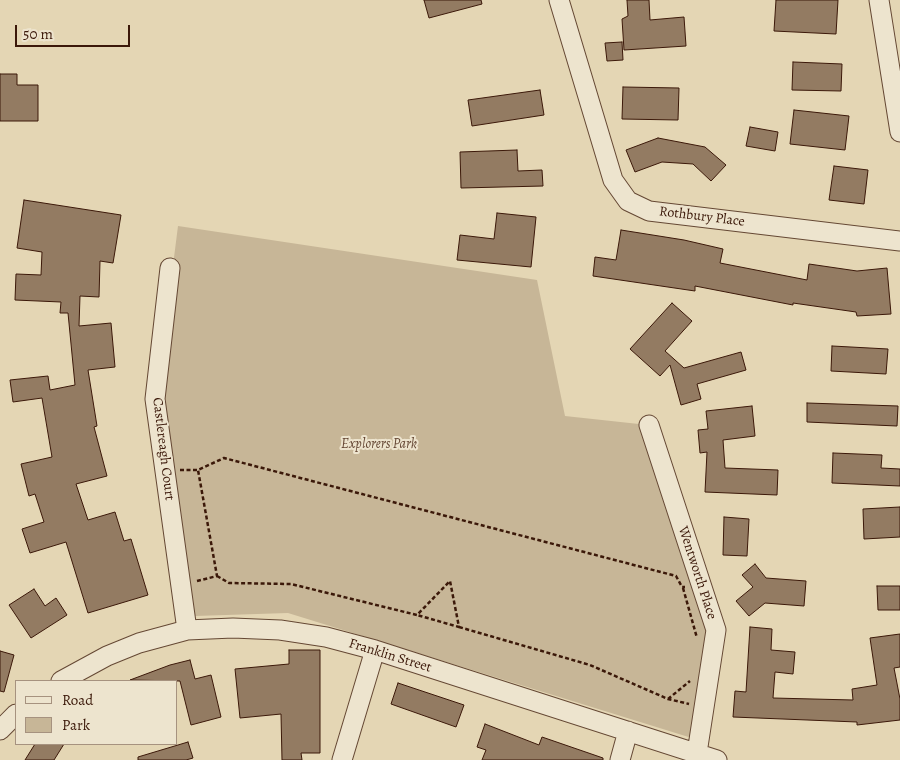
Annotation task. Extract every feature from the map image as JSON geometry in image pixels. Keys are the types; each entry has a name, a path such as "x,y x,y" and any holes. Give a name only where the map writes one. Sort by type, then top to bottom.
{"street":[{"name":"Rothbury Place","path":"559,0 614,180 628,201 649,211 900,241"},
{"path":"879,0 900,132"},
{"name":"Castlereagh Court","path":"170,268 155,399 188,630"},
{"name":"Wentworth Place","path":"650,425 716,630 697,753"},
{"name":"Franklin Street","path":"63,680 115,653 139,643 188,630 233,628 280,630 326,637 375,650 717,760"},
{"path":"342,760 375,650"},
{"path":"0,730 15,715"},
{"path":"620,760 628,731"}],"path":[{"path":"179,470 198,470 224,458 676,576 682,587 697,638 696,646"},
{"path":"198,470 217,576"},
{"path":"181,586 217,576 229,583 291,584 417,615 590,665 668,699 704,707"},
{"path":"417,615 450,581 459,627"},
{"path":"682,587 701,585"},
{"path":"668,699 694,678"}],"green space":[{"name":"Explorers Park","path":"178,226 537,280 565,416 648,425 715,630 708,743 288,613 195,616 156,399"}],"building":[{"path":"424,0 481,0 482,4 429,18"},
{"path":"627,0 649,0 650,20 684,17 686,46 624,50 622,19 628,16"},
{"path":"776,0 838,0 836,34 774,31"},
{"path":"622,42 623,60 607,61 605,43"},
{"path":"793,62 842,64 841,91 792,90"},
{"path":"0,74 17,74 17,85 38,85 38,121 0,121"},
{"path":"623,87 679,88 678,120 622,119"},
{"path":"540,90 544,115 472,126 468,100"},
{"path":"794,110 849,116 845,150 790,144"},
{"path":"750,127 778,132 775,151 746,146"},
{"path":"658,138 705,147 726,165 711,181 693,164 662,162 635,172 626,150"},
{"path":"517,150 518,171 542,170 543,186 461,188 460,152"},
{"path":"834,166 868,170 864,204 829,200"},
{"path":"24,200 121,215 113,263 100,261 99,297 80,296 79,326 111,323 115,367 88,370 97,426 94,427 107,476 76,484 88,520 115,512 124,541 131,539 148,595 88,613 66,542 30,553 22,529 44,522 35,494 29,496 21,464 52,457 42,398 13,402 10,380 48,376 50,390 75,385 68,313 60,313 61,302 15,300 16,274 41,275 42,252 17,248"},
{"path":"497,213 536,217 531,267 457,260 460,235 494,239"},
{"path":"621,230 684,240 723,249 720,263 807,280 809,264 857,271 887,268 891,314 857,316 856,312 793,303 793,305 695,286 695,291 593,276 595,257 616,260"},
{"path":"672,303 692,321 665,351 684,368 741,352 746,370 697,384 701,399 681,405 670,365 660,376 630,349"},
{"path":"832,346 888,349 886,374 831,371"},
{"path":"807,403 898,406 897,426 807,422"},
{"path":"752,406 755,436 723,440 725,468 778,470 777,495 705,492 707,452 700,453 698,430 708,429 706,411"},
{"path":"833,453 882,455 881,468 900,469 900,486 832,483"},
{"path":"900,507 900,537 864,539 863,509"},
{"path":"724,517 749,519 747,556 723,555"},
{"path":"755,564 766,578 806,581 804,606 765,603 749,616 736,601 753,587 742,575"},
{"path":"877,586 900,586 900,610 878,610"},
{"path":"34,589 45,606 56,598 67,615 31,638 9,605"},
{"path":"750,627 772,629 771,650 795,652 793,674 775,672 773,698 853,700 852,689 877,685 870,638 900,634 900,667 894,668 900,699 900,720 857,725 857,722 733,717 735,691 746,692"},
{"path":"289,650 320,650 320,753 301,753 302,760 282,760 281,714 240,718 235,669 289,664"},
{"path":"0,651 14,655 4,692 0,691"},
{"path":"190,660 195,679 211,675 221,717 191,725 180,681 130,680 170,665"},
{"path":"398,683 464,705 456,727 391,704"},
{"path":"485,724 539,745 542,737 603,758 603,760 482,760 486,750 477,747"},
{"path":"188,742 193,758 186,760 138,760 138,757"},
{"path":"34,745 63,745 54,760 25,760"}]}
